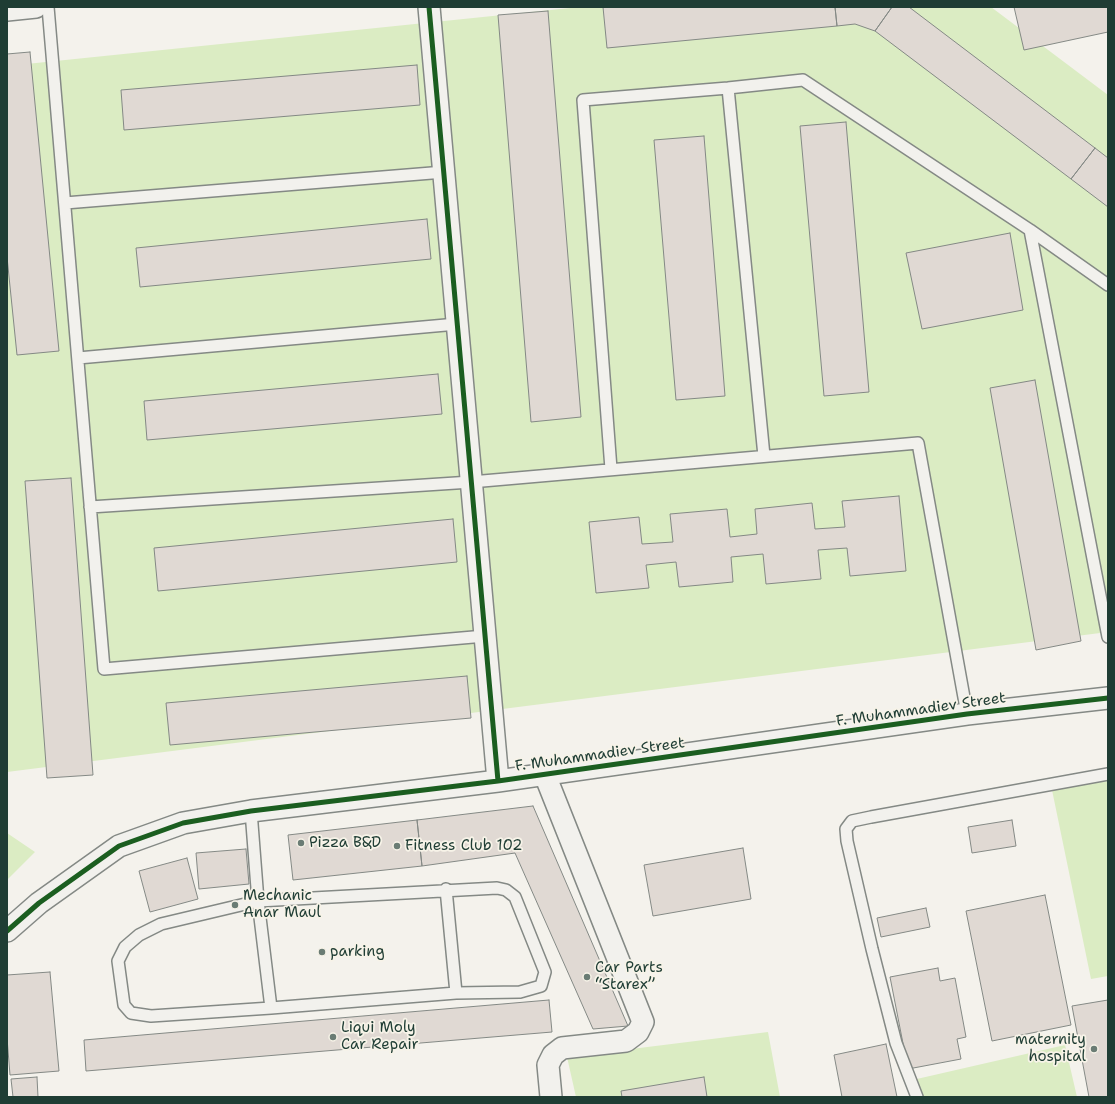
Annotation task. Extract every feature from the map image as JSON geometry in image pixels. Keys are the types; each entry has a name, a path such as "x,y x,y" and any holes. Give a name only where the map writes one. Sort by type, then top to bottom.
{"street":[{"path":"7,10 36,7"},
{"path":"429,7 498,781"},
{"name":"F. Muhammadiev Street","path":"7,931 40,903 119,846 182,823 251,811 545,775 967,714 1108,698"},
{"path":"545,775 643,1022 638,1032 626,1041 562,1048 553,1055 548,1064 551,1097"}],"lane":[{"path":"48,7 104,669 485,636"},
{"path":"611,469 583,100 803,80 1030,230 1108,285"},
{"path":"728,88 764,456"},
{"path":"65,203 444,172"},
{"path":"1030,230 1108,637"},
{"path":"78,358 457,324"},
{"path":"90,508 471,482 918,443 967,714"},
{"path":"917,1097 896,1043 847,840 846,829 852,821 871,817 1108,774"},
{"path":"251,811 258,901 271,1008"},
{"path":"497,888 506,890 515,897 545,972 541,986 520,992 456,993 151,1016 131,1013 124,1005 118,961 125,947 139,935 161,924 258,901 446,889 497,888"},
{"path":"446,889 456,993"}],"green space":[{"path":"580,7 991,7 1108,95 1108,632 7,772 7,66"},
{"path":"1108,781 1108,976 1091,979 1052,790"},
{"path":"7,833 35,852 7,880"},
{"path":"768,1032 780,1097 576,1097 567,1057"},
{"path":"1065,1045 1077,1097 912,1097 908,1081"}],"building":[{"path":"603,7 835,7 837,26 607,48"},
{"path":"835,7 892,7 875,31 855,24 837,26"},
{"path":"892,7 909,7 1095,148 1071,179 875,31"},
{"path":"1014,7 1108,7 1108,32 1024,50"},
{"path":"548,11 581,417 531,422 498,15"},
{"path":"30,52 59,351 17,355 7,257 7,54"},
{"path":"417,65 420,105 124,130 121,90"},
{"path":"846,122 869,392 824,396 800,126"},
{"path":"704,136 725,396 676,400 654,140"},
{"path":"1095,148 1108,158 1108,207 1071,179"},
{"path":"427,219 431,259 140,287 136,248"},
{"path":"1010,233 1023,310 922,329 906,253"},
{"path":"438,374 442,414 147,440 144,401"},
{"path":"1035,380 1081,641 1036,650 990,388"},
{"path":"71,478 93,775 47,778 25,481"},
{"path":"899,496 906,571 850,576 847,548 818,550 821,579 766,584 763,554 731,557 733,582 679,587 676,562 646,565 649,588 596,593 589,522 639,517 642,544 673,542 670,514 727,509 730,537 757,534 755,509 812,503 815,529 845,527 842,501"},
{"path":"453,519 457,562 158,591 154,548"},
{"path":"467,676 471,718 170,745 166,703"},
{"path":"533,806 628,1026 593,1029 515,853 422,866 417,820"},
{"path":"417,820 422,866 293,880 288,835"},
{"path":"1012,820 1016,846 972,853 968,827"},
{"path":"743,848 751,899 653,916 644,865"},
{"path":"246,849 249,884 199,889 196,853"},
{"path":"187,858 198,899 150,912 139,871"},
{"path":"1045,895 1071,1025 992,1041 966,911"},
{"path":"926,908 930,927 881,937 877,918"},
{"path":"938,968 940,981 955,978 966,1037 957,1039 961,1059 908,1069 890,977"},
{"path":"50,972 59,1071 10,1075 7,1038 7,975"},
{"path":"549,1000 552,1032 86,1071 84,1040"},
{"name":"maternity hospital","path":"1108,1000 1108,1097 1089,1097 1072,1006"},
{"path":"886,1044 897,1097 842,1097 834,1055"},
{"path":"37,1077 38,1097 13,1097 11,1079"},
{"path":"704,1077 707,1097 622,1097 621,1091"}],"cycle path":[{"path":"429,7 498,781"},
{"path":"7,931 39,903 119,846 183,823 251,811 498,781 967,714 1108,698"}],"place":[{"name":"Pizza B&D","path":"301,843"},
{"name":"Fitness Club 102","path":"397,846"},
{"name":"Mechanic Anar Maul","path":"235,905"},
{"name":"parking","path":"322,952"},
{"name":"Car Parts “Starex”","path":"587,977"},
{"name":"Liqui Moly Car Repair","path":"333,1037"},
{"name":"maternity hospital","path":"1094,1049"}]}
